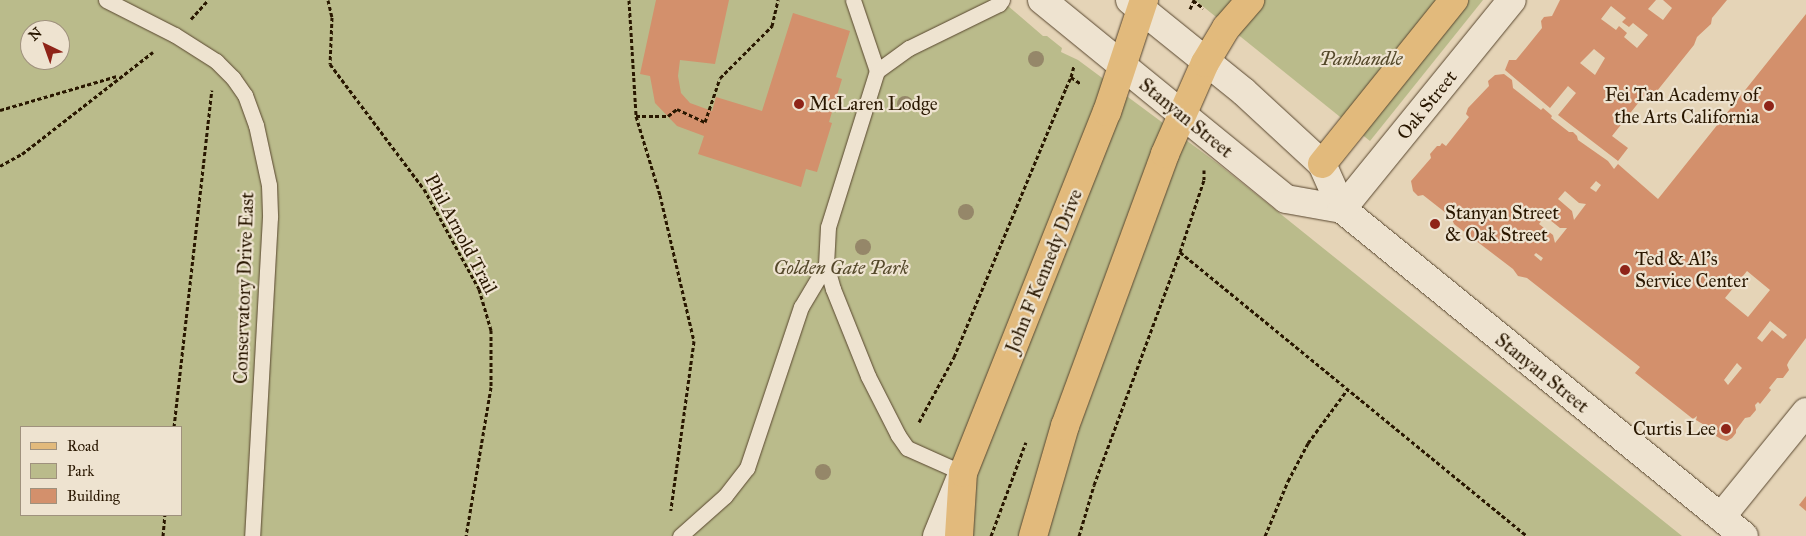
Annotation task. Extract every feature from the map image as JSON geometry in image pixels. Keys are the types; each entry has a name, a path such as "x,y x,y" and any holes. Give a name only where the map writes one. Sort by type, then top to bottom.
{"main road":[{"name":"Stanyan Street","path":"1042,0 1286,200 1342,209"},
{"path":"1034,536 1065,426 1165,154 1205,62 1226,28 1250,0"},
{"path":"1322,164 1454,0"},
{"name":"Oak Street","path":"1342,209 1512,0"},
{"name":"Stanyan Street","path":"1138,3 1205,62 1244,92 1322,164 1342,209 1744,536"},
{"name":"John F Kennedy Drive","path":"959,536 963,473 1124,68 1138,3"},
{"path":"1721,518 1806,412"},
{"path":"937,536 963,473"}],"lane":[{"name":"Conservatory Drive East","path":"106,0 175,34 216,61 233,78 245,95 256,125 269,185 270,217 252,536"},
{"path":"853,0 877,71 828,227 826,266 868,376 907,448 963,473"},
{"path":"877,71 909,48 999,4 1002,0"},
{"path":"680,536 725,496 747,468 801,307 826,266"}],"path":[{"path":"187,23 208,0"},
{"name":"Phil Arnold Trail","path":"328,0 332,17 330,64 424,189 479,289 492,330 491,386 466,536"},
{"path":"629,0 636,116 660,195 694,340 671,514"},
{"path":"636,116 668,116 676,109 706,122 720,78 772,26 778,0"},
{"path":"1193,0 1203,9"},
{"path":"0,166 22,154 120,75 159,48"},
{"path":"918,423 954,357 1071,77 1075,60"},
{"path":"174,426 216,61"},
{"path":"0,110 120,75"},
{"path":"1071,77 1080,82"},
{"path":"1079,536 1094,485 1180,252 1204,180 1204,170"},
{"path":"1180,252 1527,536"},
{"path":"1265,536 1288,481 1308,443 1347,390"},
{"path":"163,536 165,516"}],"green space":[{"name":"Golden Gate Park","path":"0,0 1001,0 1043,36 1047,36 1062,48 1061,52 1078,60 1217,163 1682,536 0,536"},
{"name":"Panhandle","path":"1195,0 1483,0 1370,141"}],"building":[{"name":"McLaren Lodge","path":"656,0 729,0 715,64 680,60 678,76 681,93 690,103 712,111 716,97 762,111 793,13 850,31 836,77 842,79 829,122 832,123 817,172 806,169 801,187 698,154 704,136 677,126 655,103 650,76 640,74"},
{"path":"1560,0 1656,0 1648,9 1663,20 1672,8 1663,0 1727,0 1712,18 1711,24 1697,37 1694,45 1657,91 1650,94 1647,92 1612,136 1628,148 1618,161 1558,115 1576,93 1568,86 1550,108 1505,70 1509,60 1516,60 1542,28 1541,21 1544,17 1552,16","holes":["1611,6 1626,18 1622,22 1629,27 1633,23 1648,35 1637,48 1624,37 1627,33 1619,26 1616,30 1601,19","1594,49 1605,58 1595,75 1580,63"]},
{"path":"1806,14 1806,338 1789,361 1787,365 1789,370 1783,378 1777,378 1769,388 1771,390 1760,404 1758,402 1755,405 1756,410 1750,417 1745,418 1736,430 1736,433 1727,441 1716,436 1716,432 1696,420 1697,416 1693,419 1635,373 1640,367 1527,278 1518,276 1513,269 1454,224 1451,217 1423,195 1418,196 1413,191 1411,181 1431,158 1430,154 1437,146 1440,146 1442,143 1446,146 1469,117 1466,114 1468,108 1489,86 1488,81 1495,75 1504,74 1512,80 1513,88 1541,110 1543,108 1552,116 1551,118 1569,132 1573,132 1578,140 1608,161 1614,169 1618,164 1658,199","holes":["1596,181 1601,185 1596,192 1590,188","1565,191 1579,203 1586,204 1574,220 1572,211 1558,199","1545,216 1560,228 1567,228 1555,243 1553,235 1539,224","1536,253 1543,258 1541,261 1534,255","1747,271 1770,290 1748,317 1725,298","1770,321 1787,335 1783,339 1772,330 1762,342 1757,338","1737,363 1742,368 1728,385 1724,380"]},
{"path":"1806,496 1806,511 1799,505"}],"place":[{"name":"McLaren Lodge","path":"799,104"},
{"name":"Fei Tan Academy of the Arts California","path":"1769,106"},
{"name":"Stanyan Street & Oak Street","path":"1435,224"},
{"name":"Ted & Al's Service Center","path":"1625,270"},
{"name":"Curtis Lee","path":"1726,429"}]}
